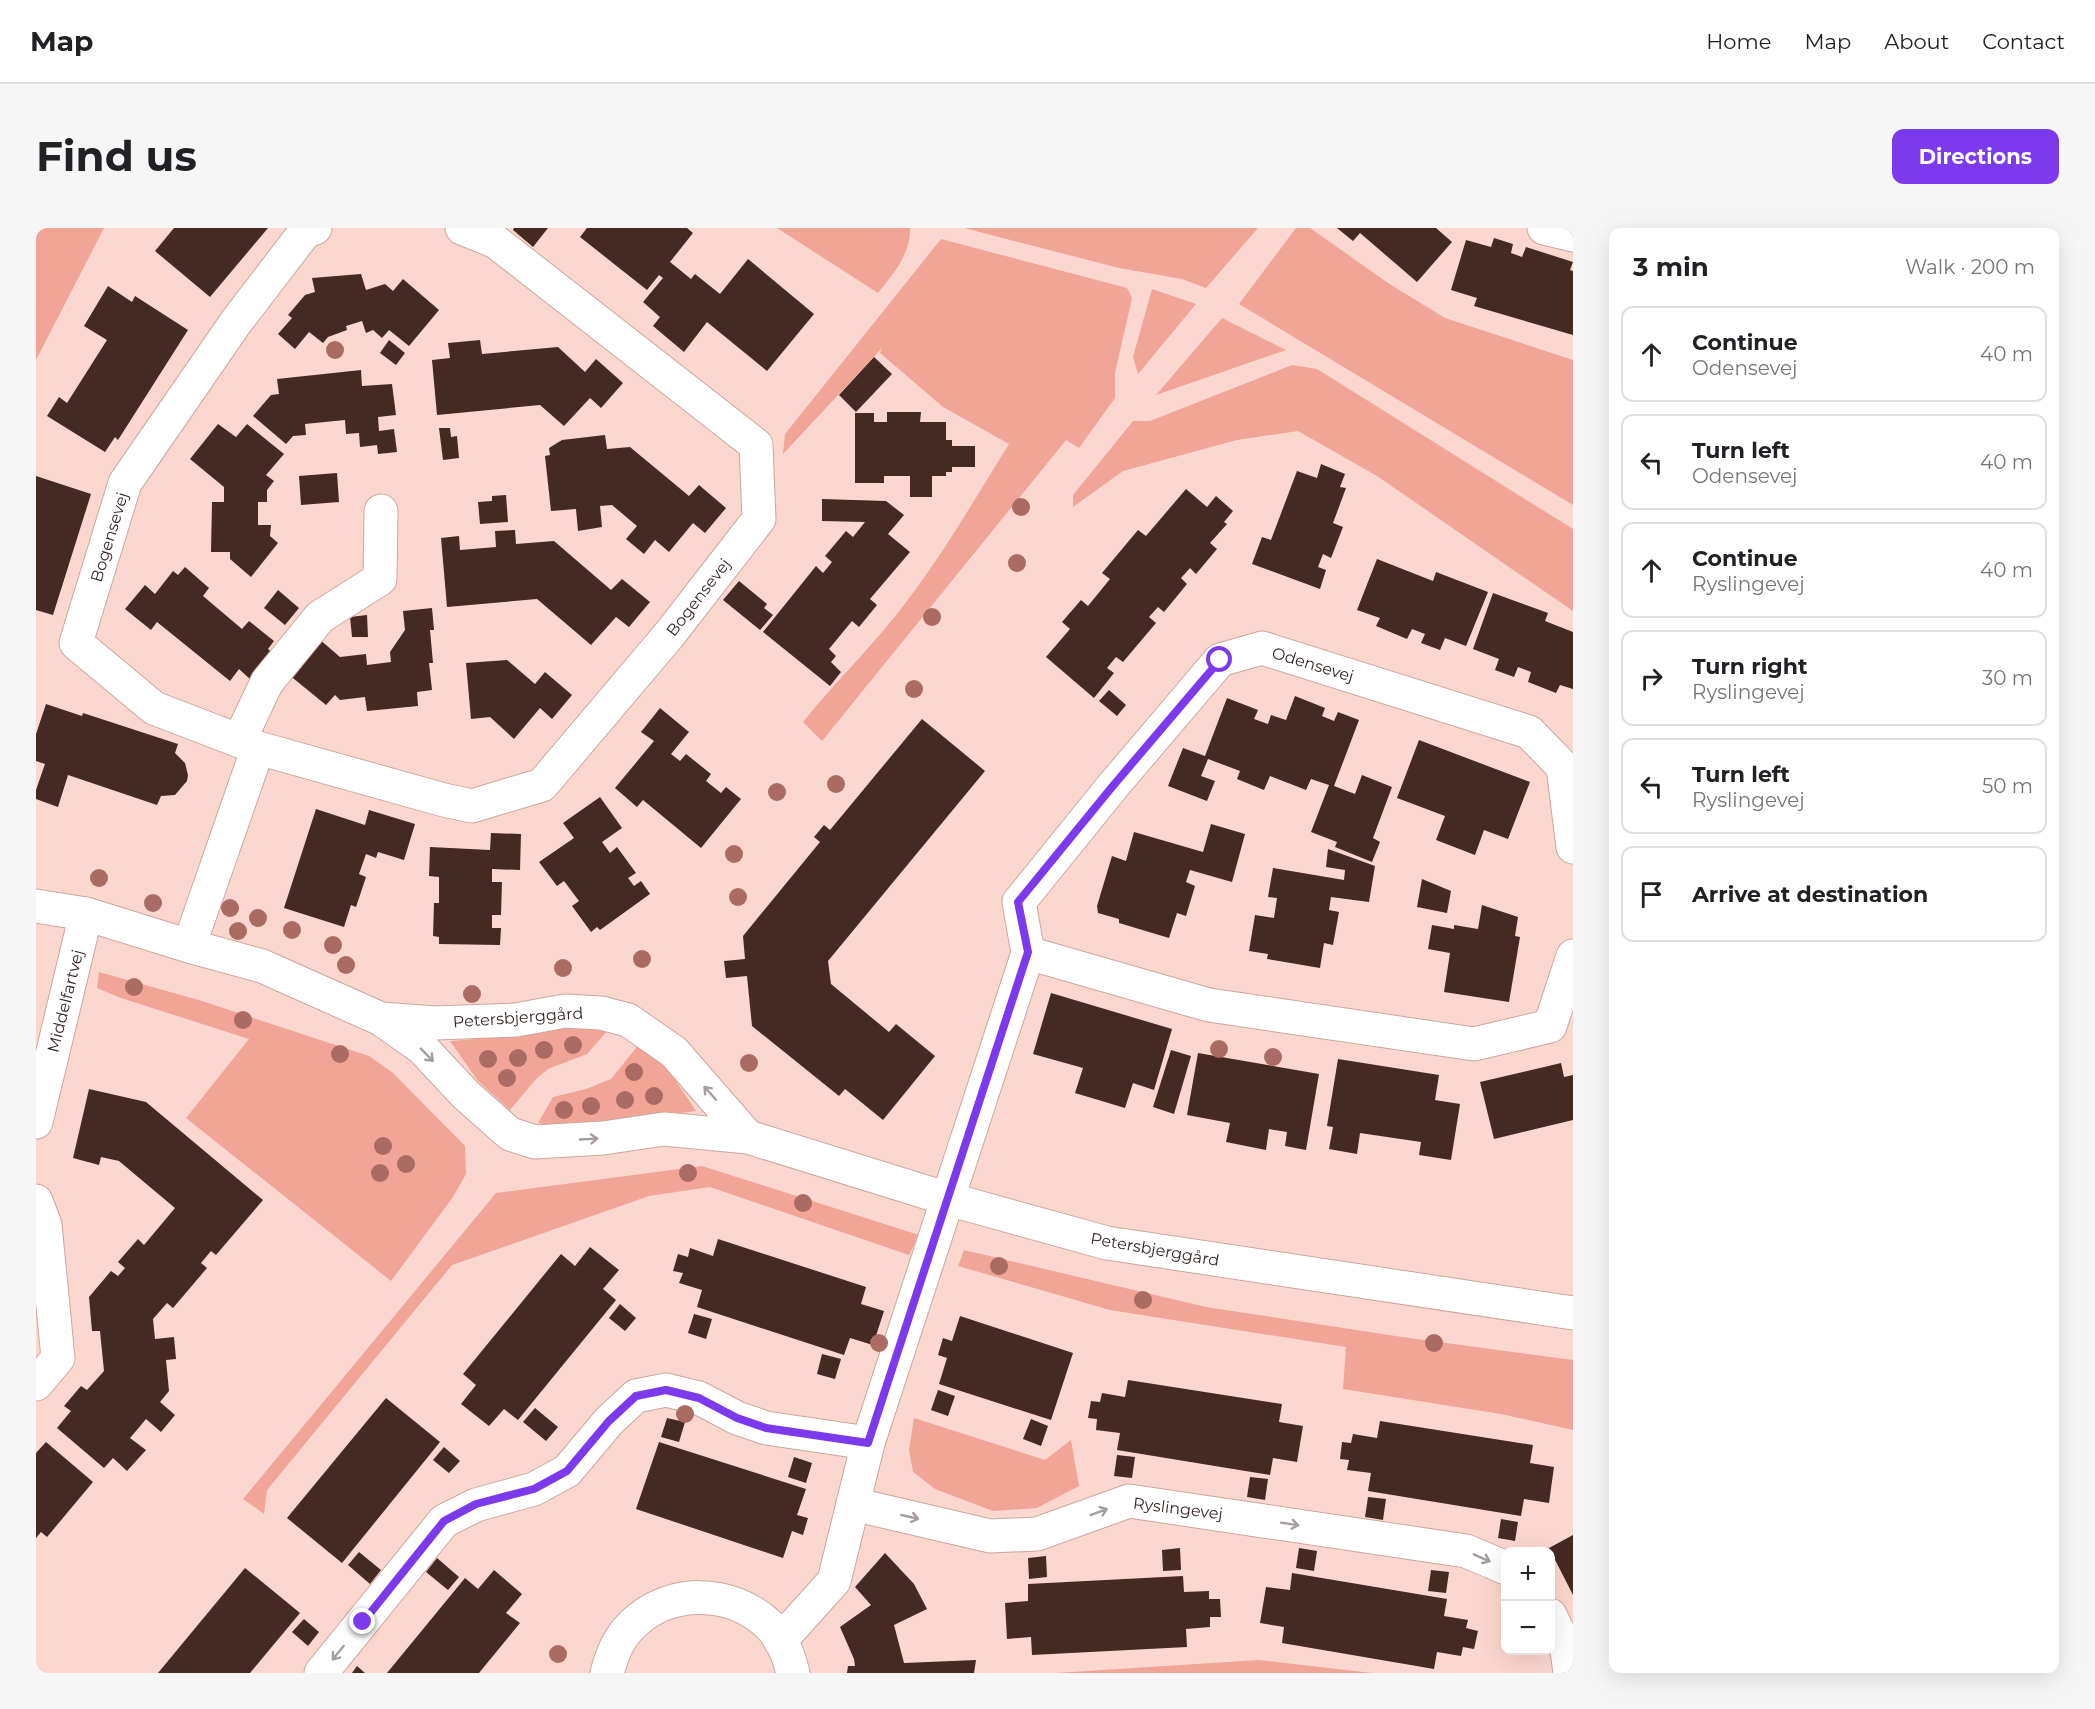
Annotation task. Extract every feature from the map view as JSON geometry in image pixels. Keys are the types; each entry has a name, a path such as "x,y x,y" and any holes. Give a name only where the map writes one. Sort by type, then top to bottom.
{"street":[{"name":"Bogensevej","path":"315,228 304,232 236,322 125,483 76,643 154,708 249,744 472,806 542,785 669,635 759,519 756,445 496,242 462,228"},
{"path":"1544,228 1573,235"},
{"path":"189,946 267,682 320,617 380,579 381,511"},
{"name":"Odensevej","path":"948,1199 1028,952 1018,902 1220,660 1262,648 1529,732 1563,767 1573,847"},
{"name":"Petersbjerggård","path":"36,906 86,914 262,966 381,1019 422,1048 466,1095 510,1134 535,1142 603,1138 664,1129 748,1137 948,1199 1107,1243 1573,1313"},
{"name":"Middelfartvej","path":"36,1122 86,914"},
{"path":"1028,952 1209,1005 1474,1044 1550,1026 1573,956"},
{"name":"Petersbjerggård","path":"381,1019 435,1023 516,1020 565,1011 601,1013 628,1020 674,1052 748,1137"},
{"path":"780,1641 834,1581 868,1443 948,1199"},
{"path":"36,1201 45,1225 58,1358 36,1384"},
{"path":"321,1673 444,1521 476,1504 534,1489 567,1471 609,1421 636,1396 666,1390 699,1398 737,1418 766,1428 868,1443"},
{"name":"Ryslingevej","path":"853,1504 990,1536 1037,1534 1129,1501 1466,1551 1501,1566"},
{"path":"607,1673 614,1649 632,1625 657,1607 685,1598 715,1598 740,1605 769,1625 789,1653 793,1673"},
{"path":"1555,1624 1567,1650 1570,1673"}],"shaded area":[{"path":"36,228 104,228 36,360"},
{"path":"777,228 910,228 910,237 908,246 895,271 878,293"},
{"path":"964,228 1258,228 1206,288 1182,279 1119,268"},
{"path":"1296,228 1310,228 1388,283 1445,318 1573,360 1573,505 1239,304"},
{"path":"941,239 1127,288 1132,298 1115,373 1115,398 1079,448 1066,440 822,741 803,722 907,601 947,543 1009,444 943,407 880,353 882,348 783,454 785,434"},
{"path":"1152,289 1196,304 1138,374 1133,357"},
{"path":"1222,318 1286,350 1156,395"},
{"path":"1292,365 1317,369 1573,529 1573,611 1377,476 1298,431 1237,440 1123,471 1073,507 1073,495 1133,421 1150,421"},
{"path":"99,972 202,1001 369,1056 393,1073 465,1146 466,1174 453,1197 391,1281 186,1118 249,1039 121,998 97,988"},
{"path":"573,1027 609,1029 587,1054 548,1069 536,1079 510,1110 478,1081 450,1041 502,1037"},
{"path":"640,1043 659,1056 696,1111 562,1128 538,1123 553,1097 586,1089 611,1079"},
{"path":"702,1166 919,1235 909,1255 710,1187 649,1196 452,1265 267,1490 264,1514 243,1499 496,1193"},
{"path":"964,1250 1206,1307 1573,1360 1573,1430 1501,1414 1343,1389 1346,1347 1110,1310 958,1266"},
{"path":"914,1418 1045,1460 1071,1440 1079,1486 1037,1508 993,1511 935,1489 913,1472 909,1450"},
{"path":"1259,1660 1372,1673 1056,1673"}],"building":[{"path":"174,228 268,228 210,297 155,251"},
{"path":"514,228 548,228 533,247 513,230"},
{"path":"587,228 687,228 693,233 670,262 691,279 695,274 720,294 748,259 814,314 767,371 707,322 684,352 653,326 660,317 643,302 663,278 659,275 647,290 580,237"},
{"path":"1337,228 1436,228 1452,242 1417,282 1360,233 1353,241"},
{"path":"1494,238 1513,244 1511,253 1522,257 1526,247 1573,262 1570,270 1573,271 1573,335 1474,306 1477,298 1451,290 1466,240 1491,247"},
{"path":"361,274 366,290 385,284 393,291 403,279 439,310 409,346 389,330 382,338 373,330 366,333 362,321 346,326 347,330 328,337 323,343 309,332 295,349 278,334 292,318 288,315 305,295 315,292 312,278"},
{"path":"108,286 132,302 135,296 188,330 118,440 115,437 105,452 47,416 59,397 67,403 107,340 84,326"},
{"path":"389,340 405,353 396,365 380,353"},
{"path":"480,340 482,354 558,347 585,372 596,359 623,383 601,408 590,398 564,426 540,405 437,415 432,360 450,358 448,343"},
{"path":"874,357 892,374 856,412 839,395"},
{"path":"361,370 362,386 392,384 396,415 378,417 379,431 394,429 397,452 378,454 377,445 360,447 359,433 346,434 345,420 305,424 306,435 293,436 286,444 253,416 271,395 279,394 277,379"},
{"path":"887,412 921,412 920,422 946,422 946,440 952,440 952,446 975,446 975,467 952,467 952,472 946,472 946,476 932,476 932,497 910,497 910,476 884,476 884,483 855,483 855,413 874,413 874,422 887,422"},
{"path":"218,424 236,437 247,424 284,454 266,475 274,481 267,490 267,502 258,502 258,525 271,525 270,536 278,543 251,577 230,559 230,552 211,552 212,502 224,502 224,487 190,459"},
{"path":"439,428 450,428 451,437 457,436 459,458 443,460"},
{"path":"605,435 607,449 630,447 689,496 699,485 726,508 705,533 693,523 669,552 655,540 644,554 626,539 637,526 612,505 600,506 602,527 578,531 576,509 551,511 545,456 550,455 549,448 562,440"},
{"path":"1321,464 1345,474 1340,487 1346,488 1333,523 1343,527 1331,558 1323,554 1318,567 1326,570 1320,589 1252,564 1262,537 1271,540 1297,471 1317,478"},
{"path":"337,473 339,502 301,505 299,476"},
{"path":"36,476 91,494 53,615 36,610"},
{"path":"1186,489 1207,507 1216,496 1233,511 1224,522 1227,524 1210,543 1217,549 1196,574 1190,568 1181,578 1187,584 1164,612 1158,607 1149,617 1156,623 1123,662 1116,657 1107,668 1114,673 1094,698 1046,657 1070,629 1062,622 1081,600 1088,606 1110,579 1102,573 1138,530 1146,536"},
{"path":"506,495 508,522 480,524 478,502 492,501 492,496"},
{"path":"822,499 886,501 904,515 888,534 910,552 870,599 877,605 859,627 852,621 829,649 836,656 831,662 841,672 830,686 763,632 816,566 823,573 832,562 825,556 846,531 853,537 865,522 822,521"},
{"path":"515,530 516,544 554,541 611,590 622,579 650,602 629,627 616,617 591,645 537,599 447,607 441,538 459,536 460,550 496,547 495,531"},
{"path":"1377,559 1433,581 1436,572 1488,592 1466,646 1445,638 1440,650 1421,643 1425,634 1412,629 1407,639 1376,626 1380,618 1357,610"},
{"path":"185,567 209,588 203,596 242,629 249,621 274,641 268,649 273,653 251,680 239,669 230,681 157,622 151,630 125,609 145,585 155,594 173,571 178,575"},
{"path":"739,581 767,604 764,608 773,615 760,630 723,600"},
{"path":"278,590 299,608 285,625 264,608"},
{"path":"1493,593 1548,613 1545,621 1573,632 1573,689 1560,685 1556,693 1528,682 1531,672 1518,667 1514,677 1495,670 1499,659 1473,649"},
{"path":"432,608 434,630 430,630 433,663 429,663 432,690 417,692 418,706 367,711 365,697 340,700 335,695 326,705 288,674 318,638 340,657 366,654 367,665 391,662 390,652 405,630 403,611"},
{"path":"367,615 368,637 352,637 350,617"},
{"path":"507,660 535,684 545,672 572,695 552,719 540,708 514,739 490,717 471,719 466,663"},
{"path":"1109,690 1126,705 1117,716 1099,701"},
{"path":"1295,696 1325,708 1322,716 1334,721 1338,712 1359,720 1334,786 1355,794 1362,775 1392,787 1373,838 1380,842 1372,862 1335,847 1337,842 1311,832 1329,785 1311,779 1306,790 1270,776 1264,790 1237,779 1240,771 1208,759 1201,776 1215,781 1207,801 1168,786 1183,748 1205,756 1227,698 1258,710 1254,719 1268,724 1271,715 1286,720"},
{"path":"46,704 82,716 83,713 178,744 175,753 185,763 187,781 175,795 161,796 157,805 68,775 58,807 36,799 36,790 45,764 36,761 36,734"},
{"path":"660,708 689,732 671,754 680,761 686,754 711,774 706,781 721,793 726,787 741,799 701,848 643,800 637,807 615,788 654,741 641,732"},
{"path":"922,719 985,771 828,961 831,984 889,1032 896,1024 935,1056 883,1120 845,1089 839,1096 752,1026 747,976 726,978 724,961 745,959 743,936 820,842 814,837 824,825 830,830"},
{"path":"1419,740 1530,782 1508,839 1484,830 1475,855 1436,840 1445,816 1397,798"},
{"path":"600,797 622,828 602,842 610,853 617,847 636,873 628,878 634,886 641,881 650,894 600,930 597,927 591,932 572,906 579,901 564,881 557,886 539,862 574,838 563,823"},
{"path":"316,809 365,825 369,810 415,824 404,860 378,852 376,858 366,854 359,874 366,877 356,907 351,905 344,927 284,908"},
{"path":"1211,824 1245,834 1232,882 1190,870 1186,882 1195,886 1186,916 1177,913 1169,938 1119,923 1119,919 1098,913 1097,906 1112,856 1126,861 1134,832 1203,852"},
{"path":"491,833 521,834 520,870 492,869 492,882 502,882 501,915 492,915 492,928 501,928 500,945 439,944 439,937 433,936 434,903 439,903 439,877 429,876 430,847 490,850"},
{"path":"1328,849 1375,866 1369,902 1331,897 1329,910 1339,912 1333,945 1324,943 1320,968 1267,959 1268,954 1249,951 1255,915 1274,918 1277,898 1268,897 1273,868 1344,880 1345,870 1326,867"},
{"path":"1422,879 1451,891 1447,913 1417,907"},
{"path":"1482,905 1518,917 1515,936 1520,937 1509,1002 1444,992 1450,953 1428,949 1432,925 1454,929 1454,925 1478,929"},
{"path":"1051,993 1172,1029 1154,1090 1133,1083 1125,1108 1075,1093 1083,1068 1033,1054"},
{"path":"1171,1050 1191,1056 1174,1114 1153,1107"},
{"path":"1198,1053 1319,1074 1306,1150 1285,1146 1287,1132 1269,1129 1266,1150 1226,1142 1230,1123 1187,1115"},
{"path":"1338,1059 1439,1075 1435,1100 1460,1104 1451,1160 1419,1155 1421,1142 1360,1133 1357,1154 1329,1149 1333,1127 1327,1126"},
{"path":"1561,1063 1564,1077 1573,1075 1573,1120 1494,1139 1480,1082"},
{"path":"89,1089 146,1102 263,1200 216,1255 211,1251 201,1263 207,1268 173,1308 167,1303 153,1319 155,1339 174,1337 176,1359 166,1360 169,1391 160,1402 175,1415 161,1432 146,1419 130,1438 146,1450 127,1471 113,1458 104,1468 57,1428 71,1411 64,1406 81,1386 87,1390 104,1371 100,1331 92,1331 89,1297 111,1271 118,1276 125,1268 118,1262 138,1239 144,1245 175,1208 119,1161 101,1157 99,1165 73,1158"},
{"path":"718,1239 866,1287 861,1304 884,1311 873,1345 850,1338 844,1355 697,1307 702,1290 679,1283 683,1273 673,1271 678,1254 688,1257 690,1248 713,1256"},
{"path":"590,1247 619,1270 603,1289 616,1300 518,1420 504,1409 489,1426 461,1404 476,1385 463,1374 561,1254 575,1266"},
{"path":"620,1304 636,1318 625,1331 609,1318"},
{"path":"694,1314 712,1319 706,1339 688,1333"},
{"path":"960,1316 1073,1353 1051,1420 939,1384 947,1358 938,1355 943,1338 952,1341"},
{"path":"822,1354 841,1359 835,1379 817,1374"},
{"path":"1128,1380 1282,1404 1279,1422 1303,1426 1297,1462 1273,1458 1270,1475 1117,1450 1120,1433 1096,1430 1097,1419 1088,1418 1091,1401 1100,1402 1102,1393 1125,1397"},
{"path":"938,1390 955,1396 948,1416 931,1410"},
{"path":"386,1398 440,1442 342,1563 287,1518"},
{"path":"535,1408 558,1427 546,1441 523,1422"},
{"path":"667,1418 685,1422 679,1442 661,1437"},
{"path":"1031,1419 1048,1426 1041,1446 1023,1439"},
{"path":"1380,1421 1533,1445 1530,1463 1554,1467 1549,1503 1524,1499 1521,1516 1368,1491 1371,1473 1347,1470 1349,1460 1340,1459 1342,1442 1351,1443 1353,1434 1377,1438"},
{"path":"46,1442 93,1482 47,1537 41,1532 36,1538 36,1453"},
{"path":"659,1442 806,1489 797,1515 808,1518 803,1535 792,1531 783,1558 636,1509"},
{"path":"444,1447 460,1461 449,1473 433,1460"},
{"path":"1117,1455 1135,1457 1132,1478 1114,1476"},
{"path":"794,1457 812,1463 806,1483 788,1477"},
{"path":"1250,1477 1268,1479 1265,1500 1247,1497"},
{"path":"1368,1497 1386,1499 1383,1520 1365,1517"},
{"path":"1501,1519 1518,1522 1515,1541 1498,1538"},
{"path":"1573,1535 1573,1595 1555,1560 1555,1547 1551,1547"},
{"path":"1180,1548 1181,1570 1163,1571 1162,1550"},
{"path":"1299,1548 1317,1551 1314,1571 1296,1568"},
{"path":"359,1552 381,1570 370,1584 348,1565"},
{"path":"885,1553 914,1584 927,1609 894,1625 904,1663 976,1660 974,1673 847,1673 848,1666 855,1666 854,1659 840,1627 871,1605 855,1587"},
{"path":"1046,1556 1047,1577 1029,1579 1028,1558"},
{"path":"437,1558 459,1577 448,1590 426,1572"},
{"path":"245,1568 300,1613 250,1673 158,1673"},
{"path":"494,1570 522,1594 506,1613 520,1623 479,1673 387,1673 465,1578 478,1589"},
{"path":"1431,1570 1449,1572 1446,1593 1428,1591"},
{"path":"1292,1573 1447,1599 1444,1616 1468,1620 1466,1628 1478,1631 1474,1649 1463,1647 1461,1656 1437,1652 1434,1669 1282,1643 1284,1627 1260,1623 1266,1587 1290,1590"},
{"path":"1183,1576 1184,1592 1209,1591 1209,1599 1220,1599 1221,1617 1210,1617 1210,1627 1186,1629 1187,1647 1032,1655 1031,1637 1007,1639 1005,1603 1028,1601 1028,1584"},
{"path":"304,1619 319,1632 308,1646 292,1632"},
{"path":"357,1666 365,1673 352,1673"}],"route":[{"path":"363,1622 444,1521 476,1504 534,1489 567,1471 609,1421 636,1396 666,1390 699,1398 737,1418 766,1428 868,1443 1028,952 1018,902 1220,660"}]}
